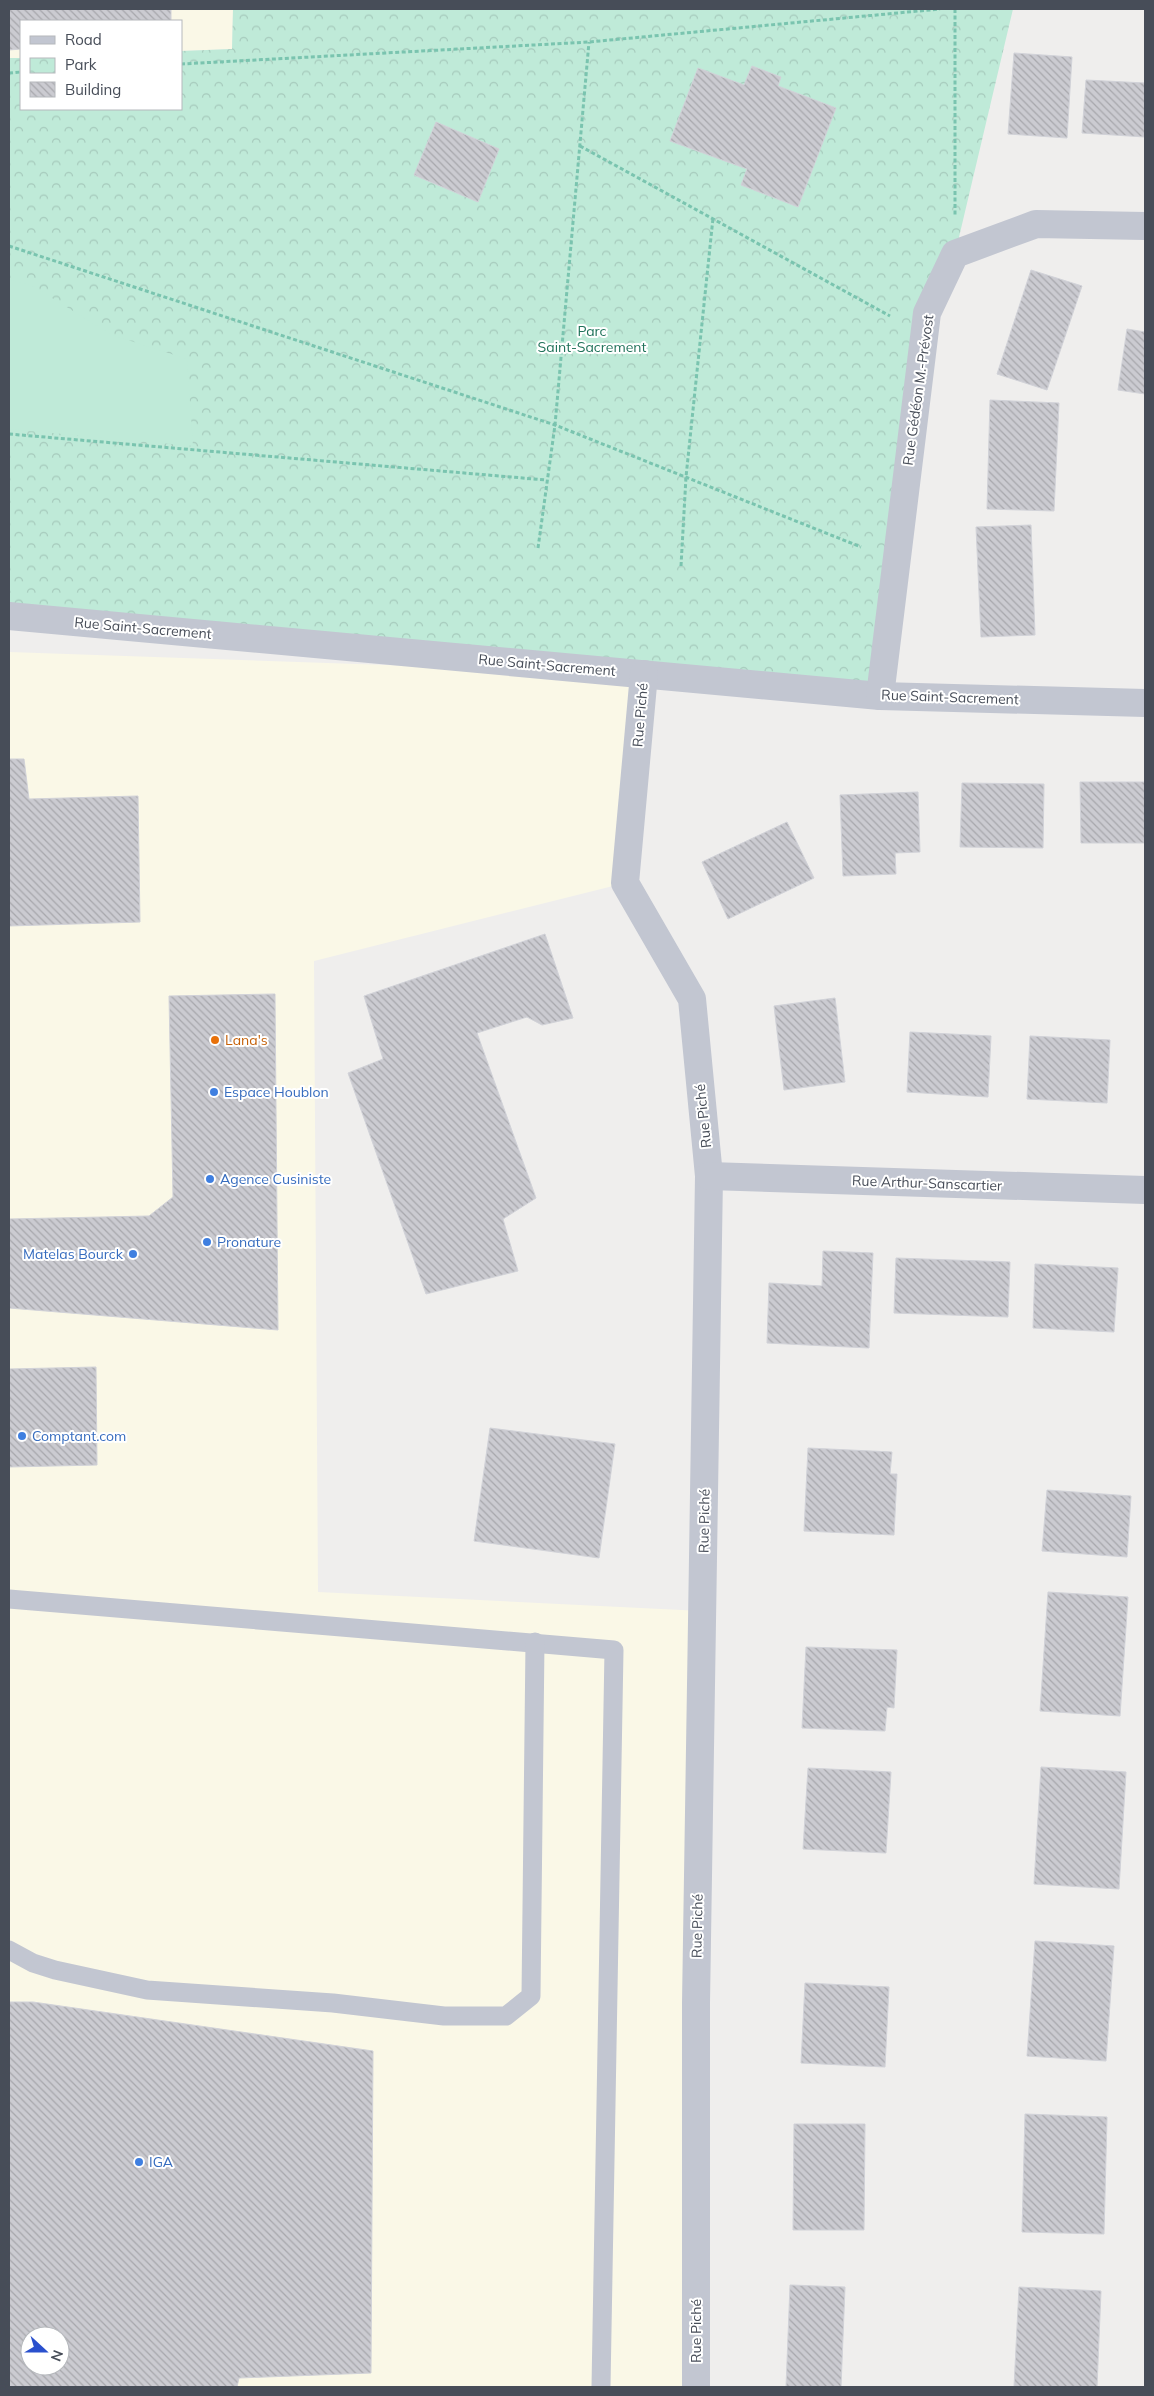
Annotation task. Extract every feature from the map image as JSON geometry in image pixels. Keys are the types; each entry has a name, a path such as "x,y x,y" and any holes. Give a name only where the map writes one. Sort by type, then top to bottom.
{"street":[{"path":"956,254 1036,224 1145,226"},
{"name":"Rue Gédéon M.-Prévost","path":"880,696 927,312 956,254"},
{"name":"Rue Saint-Sacrement","path":"9,616 880,696 1145,703"},
{"name":"Rue Piché","path":"644,674 625,883 692,999 709,1176 696,2004 696,2387"},
{"name":"Rue Arthur-Sanscartier","path":"709,1176 1145,1190"}],"lane":[{"path":"9,1599 614,1650 601,2387"},
{"path":"9,1950 33,1963 55,1970 147,1990 333,2003 444,2016 506,2016 531,1996 535,1642"}],"path":[{"path":"182,64 589,42 940,9"},
{"path":"955,9 956,254"},
{"path":"538,548 555,425 589,42"},
{"path":"580,146 924,335"},
{"path":"681,566 686,477 713,218"},
{"path":"9,246 555,425 896,561"},
{"path":"9,434 546,480"}],"shaded area":[{"path":"9,9 233,9 232,49 182,51 182,20 20,20 20,58 9,58"},
{"path":"9,652 644,674 625,883 314,961 318,1592 702,1611 696,2387 9,2387"}],"green space":[{"name":"Parc Saint-Sacrement","path":"233,9 1013,9 955,254 927,313 880,696 9,616 9,58 20,58 20,110 182,110 182,51 232,49"},
{"path":"9,280 31,285 112,335 187,359 193,446 9,429"}],"building":[{"path":"9,9 171,9 171,20 20,20 20,49 9,50"},
{"path":"1014,53 1072,57 1067,138 1008,134"},
{"path":"752,66 781,77 778,86 836,108 798,207 741,185 747,169 670,141 698,68 744,85"},
{"path":"1086,80 1145,83 1145,137 1082,133"},
{"path":"436,122 499,149 478,202 414,175"},
{"path":"1031,270 1082,286 1047,390 997,374"},
{"path":"1127,329 1145,332 1145,394 1118,390"},
{"path":"990,400 1059,403 1054,511 987,509"},
{"path":"1031,525 1035,635 981,637 976,527"},
{"path":"9,759 24,759 29,799 138,796 140,922 9,926"},
{"path":"1080,782 1145,782 1145,843 1081,843"},
{"path":"962,783 1044,784 1043,848 960,847"},
{"path":"918,792 920,852 895,853 896,874 843,876 840,795"},
{"path":"787,822 814,878 728,919 702,862"},
{"path":"545,934 573,1018 542,1025 527,1017 477,1033 536,1198 503,1219 518,1271 426,1294 348,1073 383,1059 364,996"},
{"path":"275,994 278,1330 9,1308 9,1219 149,1216 173,1197 169,996"},
{"path":"835,998 845,1082 784,1090 774,1006"},
{"path":"910,1032 991,1036 988,1097 907,1092"},
{"path":"1030,1036 1110,1040 1107,1103 1027,1099"},
{"path":"823,1251 873,1253 869,1348 767,1343 769,1283 822,1286"},
{"path":"896,1258 1010,1262 1008,1317 894,1313"},
{"path":"1035,1264 1118,1268 1114,1332 1033,1328"},
{"path":"96,1367 97,1465 9,1467 9,1369"},
{"path":"490,1428 615,1444 599,1558 474,1541"},
{"path":"808,1448 892,1452 890,1474 897,1474 894,1535 804,1531"},
{"path":"1047,1490 1131,1496 1127,1557 1042,1551"},
{"path":"1048,1592 1128,1597 1120,1716 1040,1711"},
{"path":"806,1647 897,1650 894,1708 887,1707 885,1731 802,1728"},
{"path":"1041,1767 1126,1772 1119,1889 1034,1884"},
{"path":"808,1768 891,1772 886,1853 803,1849"},
{"path":"1035,1941 1114,1946 1106,2061 1027,2056"},
{"path":"805,1983 889,1987 885,2067 801,2063"},
{"path":"9,2002 33,2002 373,2051 371,2373 239,2378 237,2387 9,2387"},
{"path":"1025,2114 1107,2117 1104,2234 1022,2232"},
{"path":"794,2124 865,2124 864,2230 793,2230"},
{"path":"790,2285 845,2287 841,2387 786,2387"},
{"path":"1019,2287 1101,2291 1097,2387 1014,2387"}],"place":[{"name":"Lana's","path":"215,1040"},
{"name":"Espace Houblon","path":"214,1092"},
{"name":"Agence Cusiniste","path":"210,1179"},
{"name":"Pronature","path":"207,1242"},
{"name":"Matelas Bourck","path":"133,1254"},
{"name":"Comptant.com","path":"22,1436"},
{"name":"IGA","path":"139,2162"}]}
